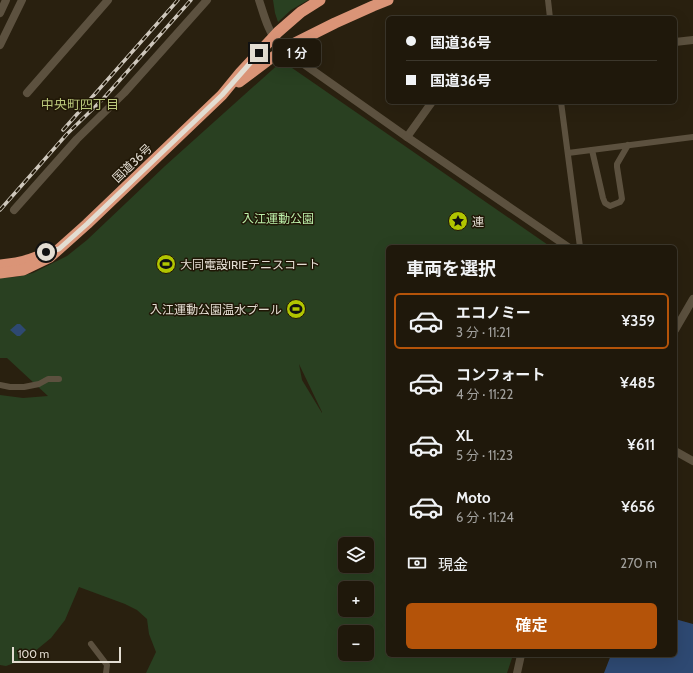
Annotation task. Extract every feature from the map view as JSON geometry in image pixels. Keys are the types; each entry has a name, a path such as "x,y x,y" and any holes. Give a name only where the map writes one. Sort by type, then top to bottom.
{"highway":[{"name":"国道36号","path":"222,95 278,32 301,12 320,0"},
{"name":"国道36号","path":"0,274 22,270 50,257 87,224 222,95 267,61 291,45 335,23 388,0"},
{"name":"国道36号","path":"0,265 30,260 46,252 59,249"}],"street":[{"path":"0,14 6,0"},
{"path":"0,45 22,0"},
{"path":"27,93 108,0"},
{"path":"14,210 77,139 124,93 207,0"},
{"path":"259,0 269,30 278,44 291,55 407,137 565,245"},
{"path":"548,0 550,16"},
{"path":"677,42 693,40"},
{"path":"407,137 431,104"},
{"path":"561,104 580,245"},
{"path":"568,153 693,137"},
{"path":"592,150 603,198 605,203 610,206 620,202 622,199 617,164 628,145"},
{"path":"677,321 693,299"},
{"path":"0,385 24,387 39,384 48,379 59,379"},
{"path":"677,452 693,462"},
{"path":"91,644 106,665 106,673"},
{"path":"517,673 521,657"}],"green space":[{"path":"273,0 308,0 291,10 278,22"},
{"name":"入江運動公園","path":"282,61 548,245 386,245 386,657 512,657 507,673 146,673 156,652 149,634 147,619 137,610 125,604 79,587 65,620 51,638 29,656 20,661 6,666 0,665 0,395 23,398 48,396 7,358 0,358 0,278 16,277 33,273 67,256 87,240 165,166","holes":["299,364 322,412 302,380"]}],"water":[{"path":"17,324 20,324 26,330 20,336 17,336 10,330"},
{"path":"677,620 693,624 693,673 604,673 610,657 677,657"}],"railway":[{"path":"63,130 178,0"},
{"path":"0,210 67,134 103,99 191,0"}],"place":[{"name":"連","path":"458,221"},
{"name":"大同電設IRIEテニスコート","path":"166,264"},
{"name":"入江運動公園温水プール","path":"296,309"}],"district":[{"name":"中央町四丁目","path":"80,104"}],"route":[{"path":"46,252 59,249 87,224 222,95 259,53"}]}
